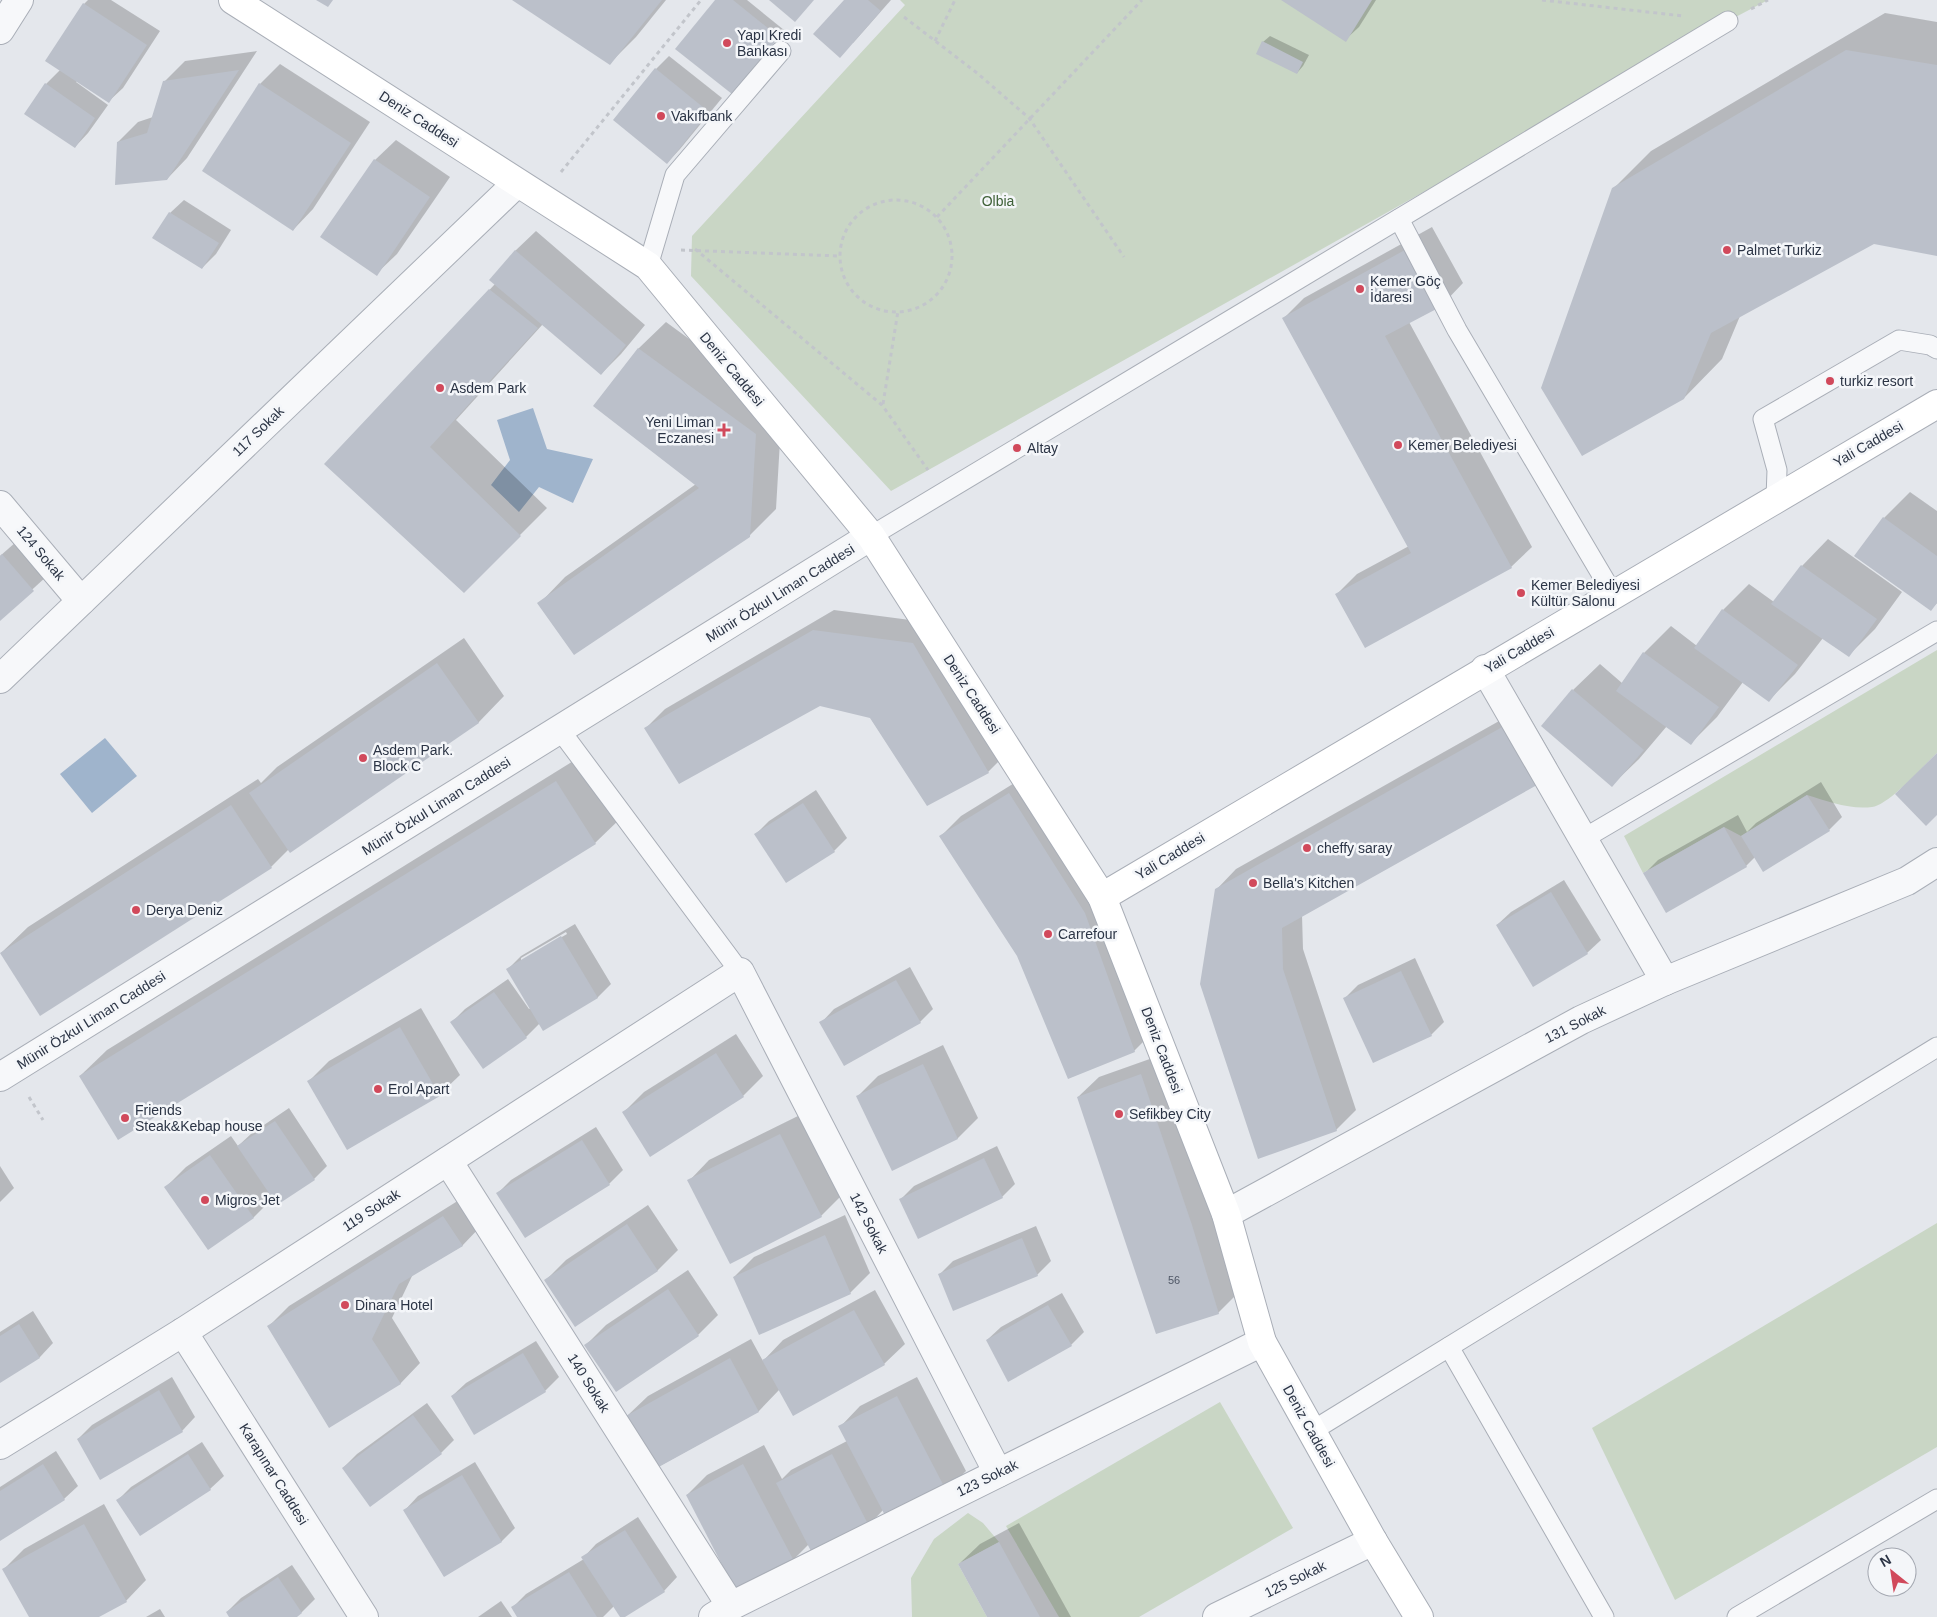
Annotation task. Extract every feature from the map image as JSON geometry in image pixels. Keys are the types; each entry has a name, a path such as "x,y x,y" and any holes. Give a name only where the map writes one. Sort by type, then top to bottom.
{"street":[{"path":"0,30 19,0"},
{"name":"Deniz Caddesi","path":"233,0 541,198 650,258 871,536 1102,897 1226,1214 1262,1342 1373,1541 1418,1617"},
{"name":"117 Sokak","path":"0,679 517,183"},
{"name":"Yali Caddesi","path":"1102,897 1937,404"},
{"name":"124 Sokak","path":"0,505 81,601"},
{"name":"Münir Özkul Liman Caddesi","path":"4,1066 560,730 871,536"},
{"path":"1485,670 1665,981"},
{"name":"131 Sokak","path":"1226,1214 1581,1020 1665,981 1907,880 1937,862"},
{"name":"119 Sokak","path":"0,1445 183,1332 740,972"},
{"name":"142 Sokak","path":"740,972 998,1473"},
{"name":"140 Sokak","path":"448,1160 727,1613"},
{"name":"Karapınar Caddesi","path":"183,1332 364,1617"},
{"name":"123 Sokak","path":"727,1613 998,1473 1262,1342"},
{"name":"125 Sokak","path":"1217,1617 1373,1541"}],"lane":[{"path":"871,536 1728,21"},
{"path":"650,258 675,175 781,51"},
{"path":"1399,219 1457,330 1613,594"},
{"path":"1776,498 1777,470 1763,419 1899,340 1937,348"},
{"path":"1583,839 1937,631"},
{"path":"560,730 740,972"},
{"path":"1312,1431 1937,1047"},
{"path":"1449,1347 1604,1617"},
{"path":"1737,1617 1937,1499"}],"path":[{"path":"541,198 701,0"},
{"path":"935,41 955,0"},
{"path":"937,217 1142,0"},
{"path":"1542,0 1728,21 1768,0"},
{"path":"904,17 977,72 1029,118 1124,257"},
{"path":"903,200 922,206 937,217 947,232 952,250 950,268 944,285 932,298 916,308 898,311 880,310 864,302 851,290 842,274 839,256 843,238 852,220 866,208 884,201 903,200"},
{"path":"650,258 695,249 839,256"},
{"path":"695,249 882,405 944,493"},
{"path":"882,405 898,311"}],"green space":[{"name":"Olbia","path":"900,0 1768,0 891,491 691,276 692,236 905,5"},
{"path":"1937,650 1937,753 1887,800 1879,805 1864,808 1839,804 1807,795 1741,836 1724,827 1643,873 1624,836"},
{"path":"1937,1223 1937,1447 1675,1600 1592,1428"},
{"path":"1220,1402 1293,1528 1139,1617 1059,1617 1006,1526"},
{"path":"968,1513 983,1523 999,1542 958,1564 987,1617 912,1617 911,1578 934,1539"}],"water":[{"path":"533,408 547,449 593,459 573,503 539,487 519,512 491,485 510,460 497,420"},
{"path":"105,738 137,776 92,813 60,774"}],"building":[{"path":"316,0 333,0 328,7"},
{"path":"512,0 662,0 610,65"},
{"name":"Yapı Kredi Bankası","path":"715,0 733,0 779,37 732,94 675,49"},
{"path":"769,0 814,0 795,22"},
{"path":"844,0 868,0 881,11 840,58 813,34"},
{"path":"1281,0 1372,0 1346,42"},
{"path":"83,3 147,45 109,103 45,61"},
{"path":"1262,41 1303,62 1297,74 1256,54"},
{"name":"Palmet Turkiz","path":"1846,50 1937,65 1937,256 1874,244 1711,333 1684,399 1582,456 1541,388 1612,188"},
{"name":"Vakıfbank","path":"655,68 709,112 667,164 613,120"},
{"path":"239,70 167,180 115,185 117,142 147,133 163,81"},
{"path":"45,83 95,118 75,148 24,114"},
{"path":"259,83 351,143 293,231 202,171"},
{"path":"374,159 430,197 377,276 320,237"},
{"path":"169,212 219,243 202,269 152,238"},
{"name":"Kemer Belediyesi","path":"1412,246 1444,305 1385,336 1512,568 1365,648 1335,594 1411,553 1282,318"},
{"path":"515,250 626,345 601,375 489,280"},
{"name":"Asdem Park","path":"489,289 538,328 430,447 521,536 464,593 324,464"},
{"path":"638,348 756,434 750,537 574,655 537,603 699,488 593,406"},
{"path":"1883,517 1937,556 1937,603 1931,611 1854,556"},
{"path":"2,554 34,591 0,621 0,556"},
{"path":"1801,565 1877,619 1849,657 1771,604"},
{"path":"1722,609 1798,665 1769,702 1694,648"},
{"path":"813,630 913,643 989,773 927,806 870,718 820,706 679,784 644,728"},
{"path":"1643,652 1719,707 1691,745 1616,691"},
{"name":"Asdem Park. Block C","path":"437,663 479,723 290,853 249,793"},
{"path":"1572,689 1644,750 1612,787 1541,726"},
{"path":"1504,726 1537,785 1282,928 1283,969 1337,1131 1258,1159 1200,984 1215,889"},
{"path":"1937,753 1937,815 1926,826 1895,794"},
{"path":"556,781 596,844 118,1140 79,1076"},
{"name":"Carrefour","path":"1009,793 1085,913 1135,1052 1068,1079 1017,956 939,836"},
{"path":"1807,795 1830,831 1763,872 1741,836"},
{"path":"803,803 835,852 786,883 754,834"},
{"name":"Derya Deniz","path":"231,805 272,868 40,1016 0,953"},
{"path":"1724,827 1747,867 1666,913 1643,873"},
{"path":"1551,892 1588,954 1533,987 1496,925"},
{"path":"561,936 598,998 543,1031 506,969"},
{"path":"1401,971 1432,1036 1373,1063 1343,998"},
{"path":"896,980 921,1023 844,1066 819,1022"},
{"path":"494,992 527,1038 483,1069 450,1022"},
{"path":"400,1027 440,1096 347,1150 307,1081"},
{"path":"716,1053 744,1097 650,1157 622,1112"},
{"path":"923,1064 958,1139 892,1171 856,1096"},
{"path":"1141,1074 1192,1225 1219,1314 1156,1334 1077,1097"},
{"path":"275,1121 315,1180 277,1205 237,1146"},
{"path":"780,1134 822,1217 730,1264 687,1180"},
{"path":"582,1140 610,1185 525,1238 496,1193"},
{"path":"210,1155 254,1218 208,1250 164,1187"},
{"path":"984,1158 1003,1198 918,1239 899,1199"},
{"name":"Dinara Hotel","path":"443,1216 463,1246 399,1284 372,1339 401,1384 329,1428 267,1326"},
{"path":"627,1224 658,1271 575,1327 544,1280"},
{"path":"825,1235 851,1294 759,1335 733,1277"},
{"path":"1022,1238 1038,1276 953,1311 938,1274"},
{"path":"668,1289 699,1336 616,1392 584,1345"},
{"path":"1048,1305 1072,1346 1008,1382 986,1340"},
{"path":"854,1310 885,1365 793,1416 762,1360"},
{"path":"19,1324 40,1358 0,1383 0,1336"},
{"path":"523,1353 546,1392 474,1435 451,1396"},
{"path":"730,1358 759,1412 655,1469 626,1416"},
{"path":"159,1390 183,1432 100,1480 77,1439"},
{"path":"897,1396 947,1492 889,1523 838,1426"},
{"path":"413,1415 442,1454 370,1507 342,1468"},
{"path":"188,1454 211,1490 140,1536 116,1500"},
{"path":"832,1454 869,1526 813,1555 776,1483"},
{"path":"43,1464 65,1500 0,1541 0,1491"},
{"path":"743,1464 794,1561 736,1592 686,1495"},
{"path":"462,1475 502,1542 444,1577 403,1510"},
{"path":"84,1524 127,1602 99,1617 29,1617 2,1569"},
{"path":"625,1530 665,1592 625,1617 620,1617 581,1557"},
{"path":"999,1542 1040,1617 987,1617 958,1564"},
{"path":"569,1572 597,1617 517,1617 511,1607"},
{"path":"278,1577 302,1613 297,1617 229,1617 226,1612"}],"place":[{"name":"Yapı Kredi Bankası","path":"727,43"},
{"name":"Vakıfbank","path":"661,116"},
{"name":"Palmet Turkiz","path":"1727,250"},
{"name":"Kemer Göç İdaresi","path":"1360,289"},
{"name":"turkiz resort","path":"1830,381"},
{"name":"Asdem Park","path":"440,388"},
{"name":"Yeni Liman Eczanesi","path":"724,430"},
{"name":"Kemer Belediyesi","path":"1398,445"},
{"name":"Altay","path":"1017,448"},
{"name":"Kemer Belediyesi Kültür Salonu","path":"1521,593"},
{"name":"Asdem Park. Block C","path":"363,758"},
{"name":"cheffy saray","path":"1307,848"},
{"name":"Bella's Kitchen","path":"1253,883"},
{"name":"Derya Deniz","path":"136,910"},
{"name":"Carrefour","path":"1048,934"},
{"name":"Erol Apart","path":"378,1089"},
{"name":"Sefikbey City","path":"1119,1114"},
{"name":"Friends Steak&Kebap house","path":"125,1118"},
{"name":"Migros Jet","path":"205,1200"},
{"name":"Dinara Hotel","path":"345,1305"}]}
